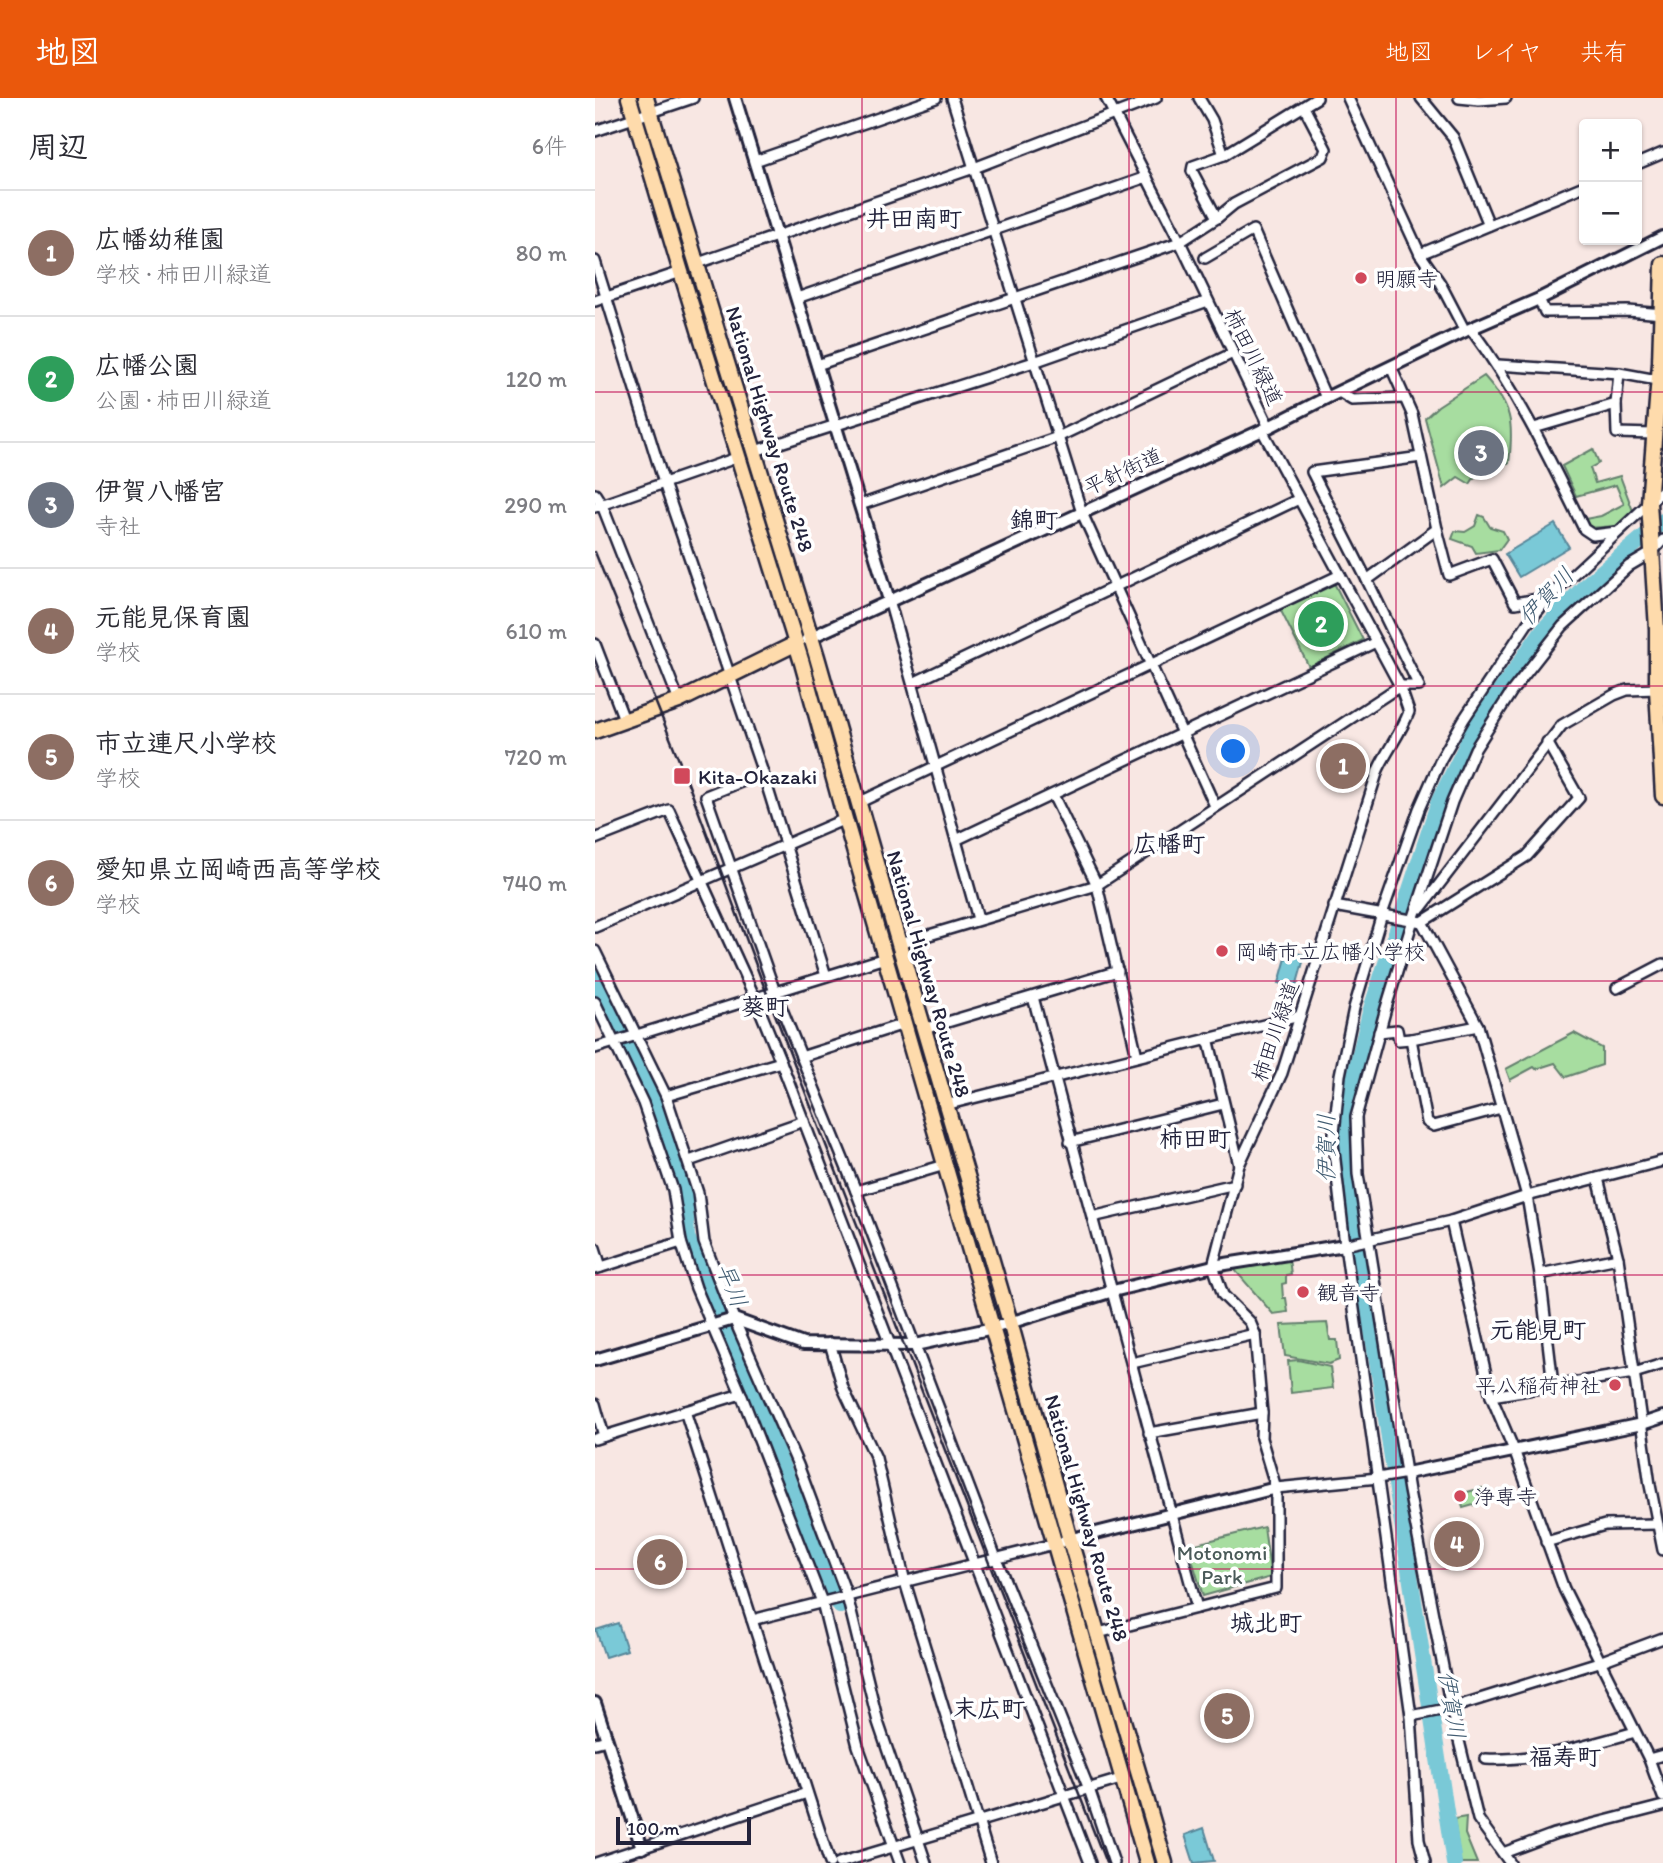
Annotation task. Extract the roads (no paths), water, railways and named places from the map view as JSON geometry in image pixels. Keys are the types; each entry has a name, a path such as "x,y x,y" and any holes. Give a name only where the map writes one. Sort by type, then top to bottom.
{"main road":[{"name":"National Highway Route 248","path":"629,98 795,644 1147,1863"},
{"name":"National Highway Route 248","path":"648,105 811,637 1165,1863"},
{"path":"1663,264 1661,363 1657,380 1649,508 1655,546 1657,689 1663,796"},
{"name":"平針街道","path":"595,732 679,701 795,644"}],"street":[{"path":"595,131 635,117 648,105 693,98"},
{"path":"735,98 889,600 978,919"},
{"path":"755,161 936,98"},
{"path":"951,98 1082,513 1215,806"},
{"path":"1106,98 1180,242"},
{"path":"698,263 974,168 1156,98"},
{"path":"1199,98 1212,120 1224,155"},
{"path":"1217,218 1192,172 1193,166 1224,155 1317,98"},
{"path":"1348,98 1420,254 1468,330 1498,365 1534,428 1584,529 1593,535 1618,532"},
{"path":"1421,98 1453,137 1489,225"},
{"path":"1459,98 1506,98"},
{"path":"817,365 1180,242 1234,204 1322,158 1326,149 1304,107"},
{"path":"1642,162 1663,153"},
{"path":"797,299 1147,177"},
{"path":"1420,254 1579,188"},
{"path":"1205,258 1253,230 1326,398"},
{"name":"平針街道","path":"795,644 1265,429 1663,237"},
{"name":"柿田川緑道","path":"1180,242 1299,499 1400,686 1409,712 1378,770 1282,1073 1239,1165 1213,1266"},
{"path":"595,261 664,483 763,773 826,976"},
{"path":"595,301 681,272"},
{"path":"1539,299 1545,312 1628,311 1663,314"},
{"path":"755,451 1034,362 1208,301"},
{"path":"860,505 1058,437 1233,353"},
{"path":"1498,365 1619,373 1657,380"},
{"path":"1391,367 1412,414 1449,575 1492,559 1515,603 1549,597"},
{"path":"1619,373 1617,433 1654,434"},
{"path":"1339,391 1352,400 1403,398"},
{"path":"1534,428 1616,404"},
{"path":"598,506 739,457"},
{"path":"899,944 1097,885 1400,686 1419,686 1312,472 1422,457"},
{"path":"1425,1863 1419,1840 1411,1716 1333,1143 1340,1075 1354,1008 1382,914 1419,809 1441,759 1527,624 1549,597 1618,532 1649,508 1663,490"},
{"path":"595,494 679,701"},
{"path":"913,682 1299,499"},
{"path":"1367,580 1437,528"},
{"path":"1510,1863 1478,1819 1451,1708 1407,1473 1358,1174 1356,1117 1379,1032 1452,802 1475,749 1512,691 1563,626 1655,546"},
{"path":"858,803 1340,575"},
{"path":"1657,629 1663,645"},
{"path":"956,841 1376,642"},
{"path":"595,644 625,722"},
{"path":"1417,919 1562,725 1627,690 1657,689"},
{"path":"1334,906 1417,919 1527,856 1579,798 1547,742"},
{"path":"763,773 706,796 775,992 856,1191 996,1558 1089,1789 1114,1863"},
{"path":"1053,795 1097,885 1137,1056"},
{"path":"595,839 669,810 782,1062 1090,1863"},
{"path":"595,927 845,819"},
{"path":"1417,919 1478,1026 1527,1196 1540,1274 1553,1385"},
{"path":"595,951 666,1096 698,1193 703,1242 798,1465 847,1596 878,1721 926,1863"},
{"path":"595,1048 885,958"},
{"path":"1617,988 1663,964"},
{"path":"924,1029 1118,971"},
{"path":"1033,997 1197,1608"},
{"path":"595,1002 643,1103 673,1190 681,1242 696,1288 741,1394 822,1602 858,1746 899,1863"},
{"path":"946,1105 1300,1016"},
{"path":"801,1057 904,1024"},
{"path":"1379,1032 1397,1030 1399,1040 1478,1026"},
{"path":"1208,1038 1239,1165"},
{"path":"1411,1039 1427,1122 1434,1126 1500,1108"},
{"path":"666,1096 782,1062"},
{"path":"1070,1142 1223,1104"},
{"path":"689,1161 804,1121"},
{"path":"595,1360 734,1319 803,1344 915,1345 993,1328 1113,1291 1213,1266 1369,1241 1451,1221 1527,1196 1663,1161"},
{"path":"856,1191 945,1165"},
{"path":"1598,1178 1618,1258 1650,1485 1663,1550"},
{"path":"1091,1217 1235,1184"},
{"path":"1451,1221 1491,1396 1514,1450 1564,1589 1650,1759 1663,1797"},
{"path":"595,1248 598,1268 681,1242"},
{"path":"1540,1274 1618,1258"},
{"path":"1098,1633 1276,1588 1276,1488 1261,1438 1262,1413 1255,1335 1250,1322 1223,1295 1213,1266"},
{"path":"1132,1363 1255,1335"},
{"path":"830,1343 843,1388 876,1458 905,1581 991,1863"},
{"path":"1491,1396 1634,1373 1663,1364"},
{"path":"595,1405 600,1438 741,1394"},
{"path":"685,1411 830,1863"},
{"path":"1149,1433 1262,1413"},
{"path":"752,1620 1276,1488 1380,1478 1642,1424 1663,1417"},
{"path":"1546,1542 1605,1525 1658,1524"},
{"path":"1411,1716 1451,1708 1599,1662 1663,1638"},
{"path":"595,1703 642,1848"},
{"path":"1486,1759 1515,1760 1547,1755 1635,1732"},
{"path":"595,1743 607,1740"},
{"path":"1650,1759 1663,1755"},
{"path":"839,1863 1124,1778"},
{"path":"596,1863 807,1793"},
{"path":"1503,1853 1554,1834 1663,1806"}],"water":[{"path":"1555,524 1569,547 1519,577 1505,554"},
{"path":"1288,951 1305,955 1296,987 1279,983"},
{"path":"618,1623 627,1650 605,1657 596,1630"},
{"path":"1204,1828 1214,1861 1194,1863 1185,1835"}],"waterway":[{"name":"伊賀川","path":"1454,1863 1347,1178 1344,1136 1350,1095 1370,1012 1439,801 1475,728 1542,631 1586,585 1663,521"},
{"name":"早川","path":"595,978 653,1098 684,1185 687,1237 840,1606"}],"railway":[{"path":"595,552 685,775 760,976 1106,1863"}],"place":[{"name":"明願寺","path":"1361,278"},
{"name":"伊賀八幡宮","path":"1481,453"},
{"name":"広幡公園","path":"1321,624"},
{"name":"広幡幼稚園","path":"1343,766"},
{"name":"Kita-Okazaki","path":"682,776"},
{"name":"岡崎市立広幡小学校","path":"1222,951"},
{"name":"観音寺","path":"1303,1292"},
{"name":"平八稲荷神社","path":"1615,1385"},
{"name":"浄専寺","path":"1460,1496"},
{"name":"元能見保育園","path":"1457,1544"},
{"name":"愛知県立岡崎西高等学校","path":"660,1562"},
{"name":"市立連尺小学校","path":"1227,1716"}],"district":[{"name":"井田南町","path":"914,218"},
{"name":"錦町","path":"1034,519"},
{"name":"広幡町","path":"1169,843"},
{"name":"葵町","path":"765,1006"},
{"name":"柿田町","path":"1195,1138"},
{"name":"元能見町","path":"1538,1329"},
{"name":"城北町","path":"1266,1622"},
{"name":"末広町","path":"989,1708"},
{"name":"福寿町","path":"1565,1756"}],"park label":[{"name":"Motonomi Park","path":"1222,1564"}]}
